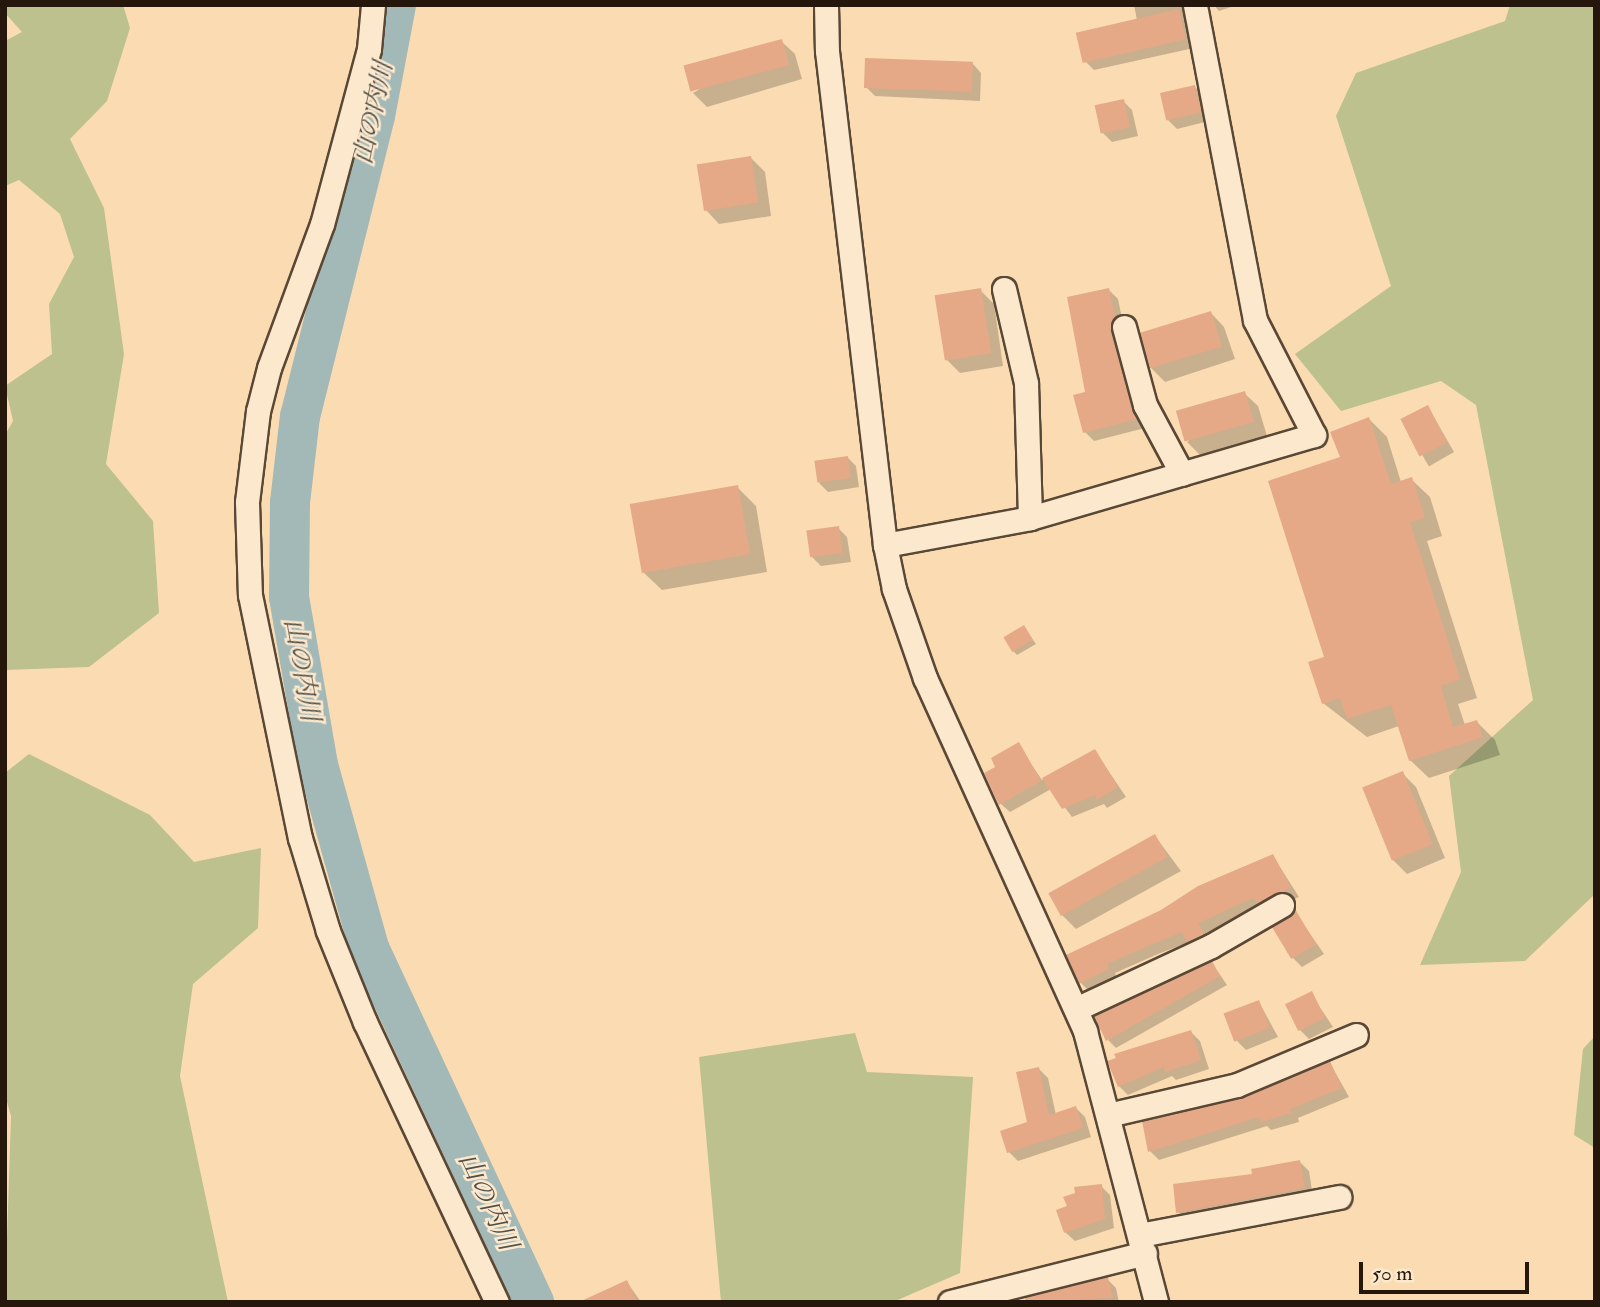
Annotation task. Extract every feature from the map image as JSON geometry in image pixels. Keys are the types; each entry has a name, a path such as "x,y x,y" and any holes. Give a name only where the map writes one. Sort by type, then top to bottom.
{"street":[{"path":"373,5 369,49 322,224 269,368 258,411 247,502 250,595 300,838 328,931 365,1022 497,1302"},
{"path":"826,5 827,51 884,545 906,629 925,678 1076,1009 1108,1115 1156,1302"},
{"path":"884,545 1030,518 1314,435 1255,320 1195,5"},
{"path":"1004,289 1026,383 1030,518"},
{"path":"1124,327 1145,405 1182,474"},
{"path":"1076,1009 1211,946 1282,905"},
{"path":"1108,1115 1237,1085 1356,1035"},
{"path":"950,1302 1142,1244 1339,1197"}],"green space":[{"path":"5,5 123,5 130,28 107,101 70,139 104,208 124,354 106,464 153,521 159,613 89,667 5,670 5,435 13,421 5,386 52,354 49,304 74,257 60,214 19,180 5,186 5,41 22,32 5,13"},
{"path":"1510,5 1595,5 1595,894 1525,961 1420,965 1461,872 1449,776 1533,700 1476,405 1441,381 1341,411 1295,354 1391,286 1336,116 1356,73 1505,21"},
{"path":"29,754 150,815 194,862 261,848 258,928 193,984 180,1076 228,1302 5,1302 11,1116 5,1095 5,773"},
{"path":"855,1033 867,1072 973,1077 960,1273 893,1302 721,1302 699,1057"},
{"path":"1595,1036 1595,1148 1574,1135 1583,1049"}],"building":[{"path":"1179,9 1186,39 1083,63 1076,33"},
{"path":"782,39 789,65 690,91 683,65"},
{"path":"865,58 973,62 972,92 864,88"},
{"path":"1195,85 1201,112 1166,120 1160,93"},
{"path":"1124,99 1130,127 1101,134 1095,105"},
{"path":"751,156 758,202 704,211 697,165"},
{"path":"981,288 991,353 945,361 935,295"},
{"path":"1109,288 1115,317 1110,331 1137,419 1083,433 1073,395 1085,392 1067,297"},
{"path":"1211,311 1222,346 1150,368 1139,333"},
{"path":"1245,391 1254,422 1185,442 1176,411"},
{"path":"1428,405 1447,442 1419,456 1400,419"},
{"path":"1369,417 1391,484 1412,477 1425,518 1410,522 1460,679 1441,686 1453,727 1477,720 1483,737 1409,761 1391,705 1347,719 1340,698 1322,704 1308,662 1324,657 1268,481 1340,457 1330,432"},
{"path":"848,456 851,478 817,483 814,461"},
{"path":"738,485 750,554 642,573 630,504"},
{"path":"839,526 843,553 810,557 806,531"},
{"path":"1024,625 1033,640 1012,652 1003,637"},
{"path":"1019,742 1041,781 999,805 984,773 995,767 991,758"},
{"path":"1095,749 1118,787 1097,800 1095,795 1062,809 1042,778"},
{"path":"1403,771 1433,844 1392,861 1362,787"},
{"path":"1155,834 1168,857 1061,916 1048,893"},
{"path":"1273,854 1291,888 1257,903 1253,898 1198,923 1204,934 1187,942 1182,932 1107,964 1109,969 1079,984 1066,955 1161,910 1198,886"},
{"path":"1295,909 1316,944 1291,959 1270,924"},
{"path":"1212,961 1220,976 1106,1041 1094,1016"},
{"path":"1312,991 1325,1018 1298,1031 1285,1004"},
{"path":"1259,1000 1270,1028 1234,1042 1224,1014"},
{"path":"1191,1030 1201,1060 1165,1072 1164,1067 1118,1087 1107,1061 1116,1058 1114,1054"},
{"path":"1330,1061 1342,1088 1290,1109 1291,1113 1261,1122 1259,1117 1148,1152 1142,1121 1240,1099"},
{"path":"1039,1067 1049,1115 1076,1106 1083,1128 1007,1153 1000,1131 1027,1122 1016,1072"},
{"path":"1300,1160 1305,1188 1176,1213 1173,1184 1252,1174 1251,1169"},
{"path":"1102,1184 1105,1219 1064,1233 1056,1210 1067,1206 1063,1197 1075,1193 1074,1187"},
{"path":"1108,1277 1113,1298 1026,1302 1025,1298"},
{"path":"627,1280 637,1302 579,1302"}],"waterway":[{"name":"山の内川","path":"396,5 375,116 300,416 290,502 289,597 318,765 369,948 534,1302"}]}
